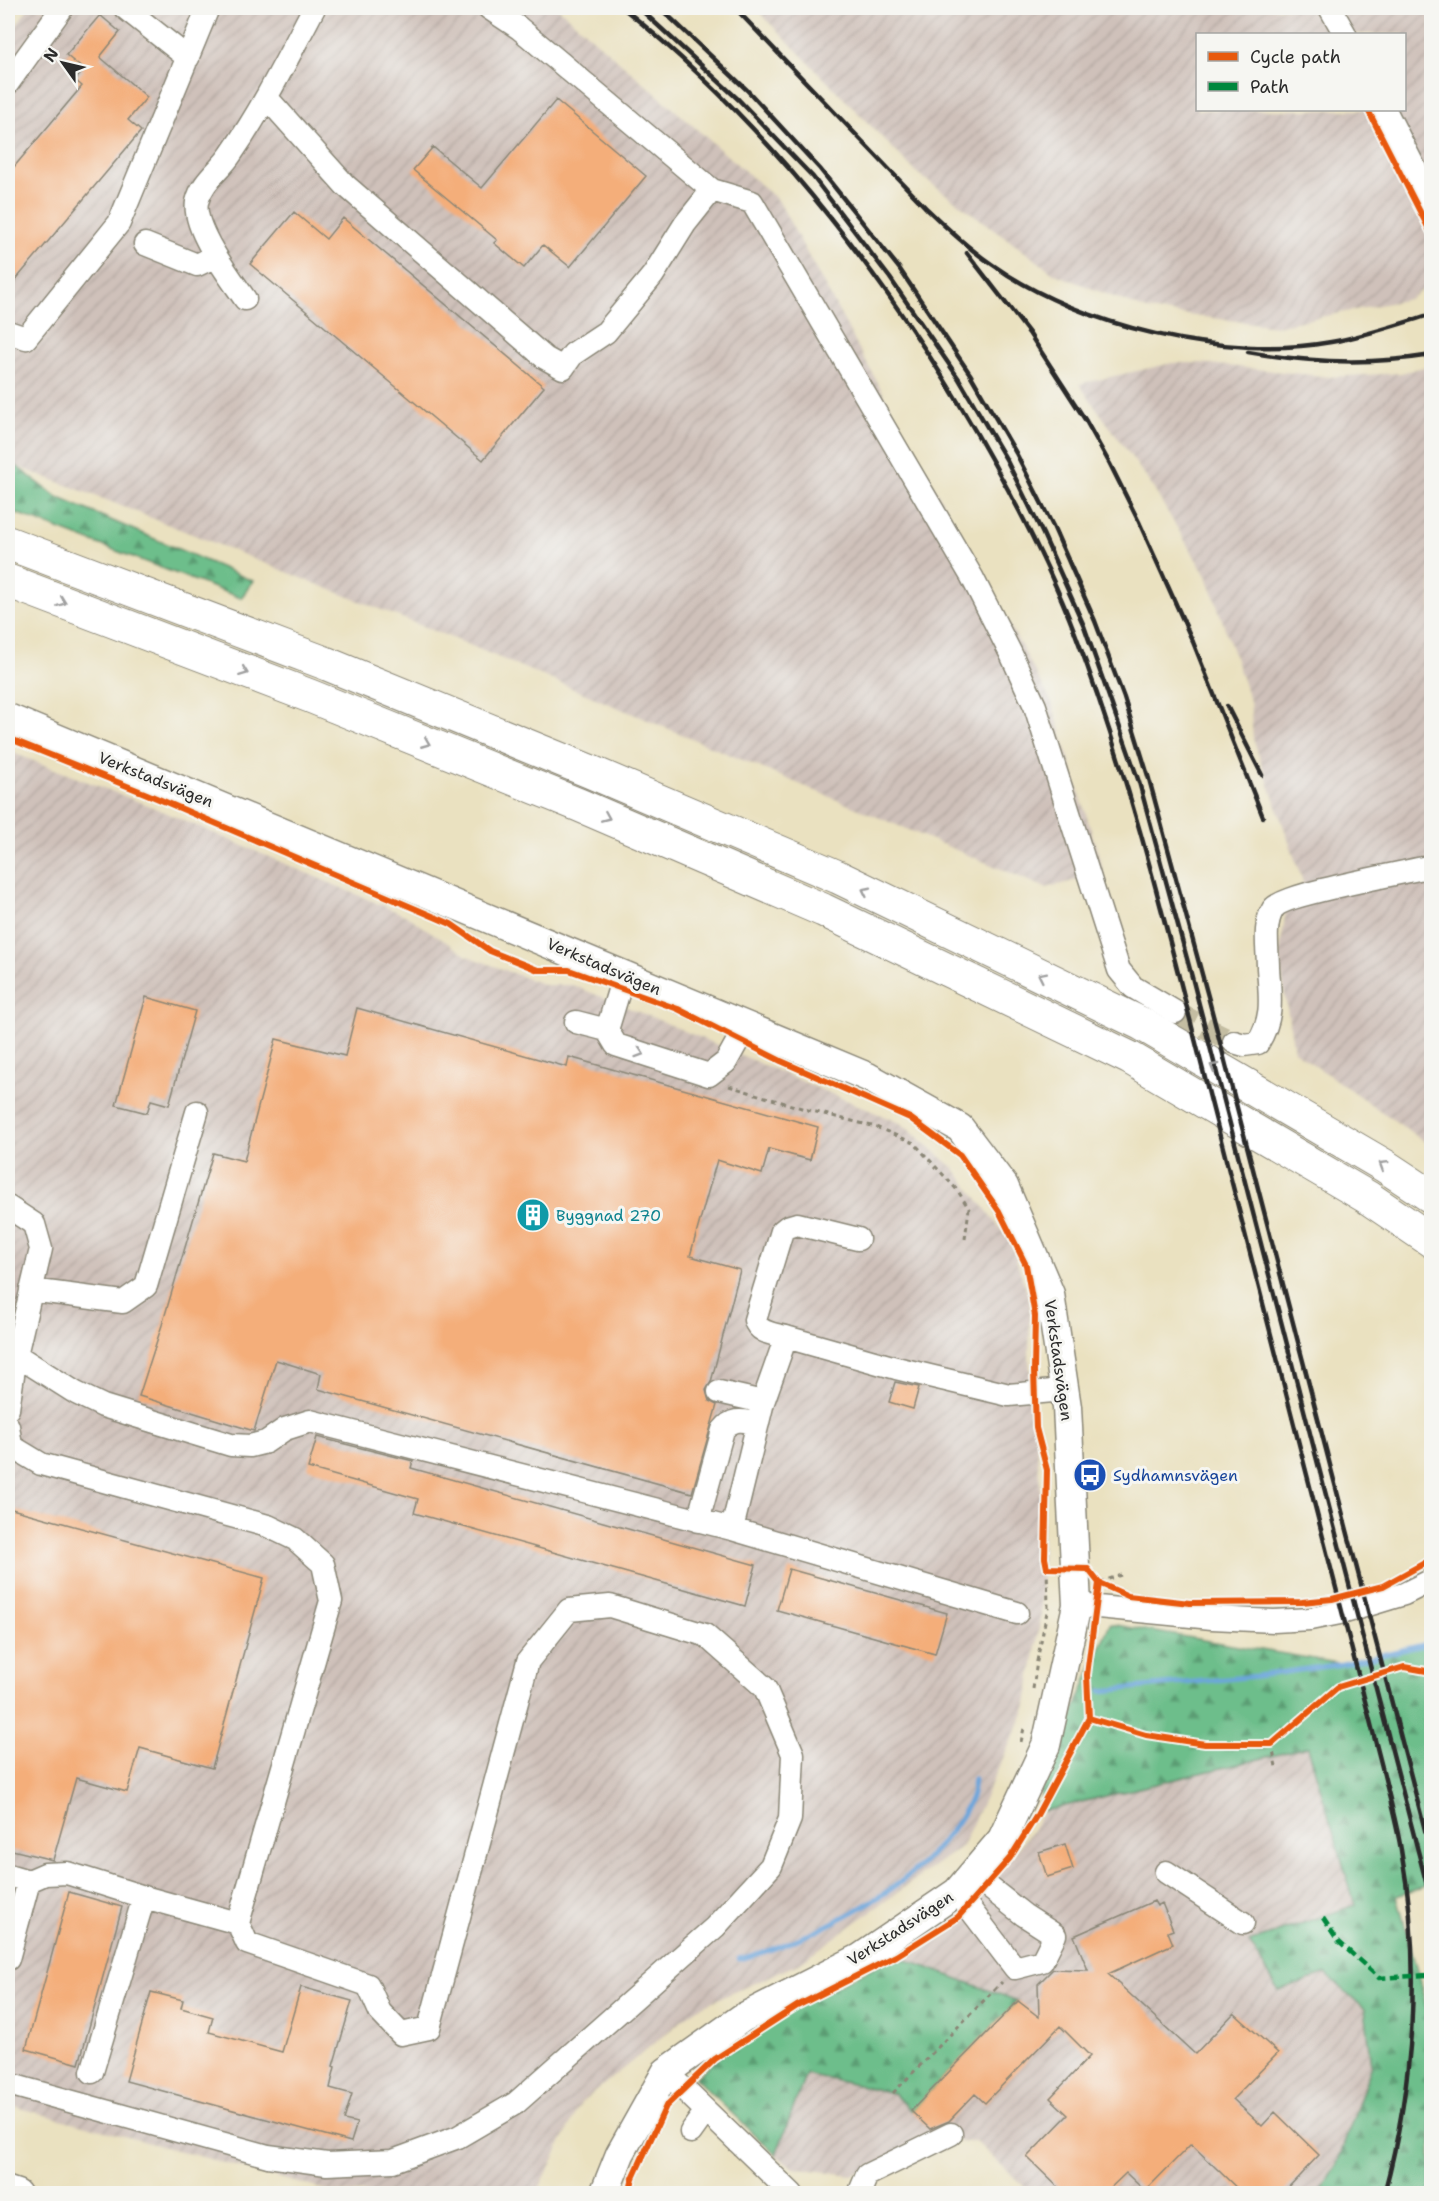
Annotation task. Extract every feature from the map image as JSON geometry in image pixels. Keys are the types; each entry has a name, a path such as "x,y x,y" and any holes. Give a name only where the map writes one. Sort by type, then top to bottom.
{"highway":[{"path":"8,543 325,663 589,771 838,877 1142,1024 1385,1166 1431,1197"},
{"path":"8,582 310,696 579,805 824,910 1130,1059 1367,1197 1431,1241"}],"main road":[{"name":"Verkstadsvägen","path":"8,718 868,1077 960,1128 1004,1186 1050,1294 1067,1407 1087,1576 1086,1606 1046,1745 1002,1839 965,1883 860,1958 742,2018 666,2072 620,2154 604,2193"},
{"path":"8,2190 17,2193"}],"street":[{"path":"8,83 62,8"},
{"path":"125,8 188,58"},
{"path":"8,332 26,338 119,223 208,8"},
{"path":"244,299 201,229 197,203 207,181 230,157 267,98 314,8"},
{"path":"489,8 519,28 712,190 752,202 972,577 1035,706 1119,970 1134,987 1175,1012"},
{"path":"1330,8 1344,33"},
{"path":"267,98 345,185 545,358 563,368 573,354 606,332 653,275 685,224 712,190"},
{"path":"1385,111 1431,202"},
{"path":"145,244 197,265 216,256"},
{"path":"1234,1042 1244,1045 1258,1043 1267,1028 1270,1005 1267,933 1273,909 1278,903 1323,890 1431,866"},
{"path":"607,1030 624,974"},
{"path":"576,1022 607,1030 616,1045 709,1075 726,1062 746,1026"},
{"path":"31,1290 123,1302 146,1286 197,1112"},
{"path":"8,1207 34,1224 41,1249 16,1355 8,1409"},
{"path":"858,1239 797,1224 782,1231 754,1320 756,1325 761,1330 896,1368 1009,1395 1064,1390"},
{"path":"732,1529 761,1413 786,1337"},
{"path":"16,1355 76,1393 103,1406 231,1445 250,1446 266,1442 285,1429 310,1421 732,1529 1017,1613"},
{"path":"718,1392 761,1413"},
{"path":"698,1521 723,1430 734,1420 761,1413"},
{"path":"8,1426 11,1446 41,1464 268,1526 295,1539 323,1564 331,1601 238,1923 247,1943 368,1985 380,2012 401,2034 429,2028 528,1661 568,1610 610,1606 705,1635 765,1688 793,1755 790,1819 771,1866 715,1927 516,2103 458,2137 393,2161 327,2164 268,2156 8,2084"},
{"path":"1086,1606 1254,1620 1310,1619 1345,1612 1404,1594 1431,1580"},
{"path":"1166,1872 1244,1923"},
{"path":"8,1959 18,1878 67,1874 238,1923"},
{"path":"965,1883 1056,1935 1042,1961 1016,1968 965,1883"},
{"path":"93,2072 144,1897"},
{"path":"666,2072 792,2193"},
{"path":"691,2132 706,2111"},
{"path":"859,2193 867,2175 951,2134"}],"path":[{"path":"709,1075 729,1086 808,1110 876,1127 914,1143 958,1191 969,1209 964,1239"},
{"path":"1045,1558 1047,1568 1087,1576 1120,1575"},
{"path":"1087,1576 1108,1587"},
{"path":"1086,1606 1087,1576"},
{"path":"1033,1691 1037,1661"},
{"path":"1021,1742 1026,1721"},
{"path":"1261,1744 1272,1744 1280,1737"},
{"path":"1272,1744 1276,1767"},
{"path":"893,2093 1016,1968"}],"shaded area":[{"path":"28,8 558,8 778,200 1052,703 1104,873 1046,888 462,642 8,463 8,38"},
{"path":"755,8 1431,8 1431,284 1409,299 1276,326 1147,310 1055,274 917,173"},
{"path":"1172,363 1200,363 1330,377 1401,373 1431,365 1431,1146 1294,1051 1279,959 1286,909 1303,882 1253,739 1250,701 1208,579 1150,483 1079,384"},
{"path":"8,751 155,808 407,916 467,956 545,985 572,985 902,1124 954,1168 1010,1241 1030,1301 1029,1359 1043,1520 1041,1617 1025,1711 962,1846 798,1964 697,2008 581,2103 537,2193 336,2193 8,2105"},
{"path":"1308,1747 1355,1905 1326,1974 1365,2009 1372,2065 1337,2164 1320,2193 1031,2193 976,2142 960,2142 951,2134 852,2175 794,2168 776,2155 695,2078 715,2059 797,2006 896,1956 958,1917 1032,1831 1044,1811"}],"green space":[{"path":"8,463 16,466 57,497 253,581 241,598 8,510"},
{"path":"1110,1624 1343,1664 1431,1643 1431,1884 1397,1896 1431,2024 1431,2193 1320,2193 1337,2164 1372,2065 1365,2009 1326,1974 1279,1991 1249,1942 1355,1905 1308,1747 1044,1811 1040,1792"},
{"path":"896,1956 1018,2001 911,2111 893,2093 806,2074 776,2155 695,2078 717,2059 765,2025"}],"building":[{"path":"100,15 120,32 100,57 147,97 128,120 141,131 8,289 8,174 82,86 75,80 84,70 66,55"},
{"path":"556,100 646,176 570,267 543,245 524,268 494,243 497,240 413,170 433,147 482,188"},
{"path":"294,212 326,239 343,218 544,387 483,460 250,264"},
{"path":"146,997 195,1011 169,1105 151,1100 147,1113 116,1105"},
{"name":"Byggnad 270","path":"357,1008 567,1067 569,1057 818,1127 810,1160 769,1149 762,1174 717,1160 690,1256 740,1270 711,1382 706,1390 709,1401 717,1405 692,1493 318,1389 321,1374 276,1360 254,1431 139,1396 213,1153 244,1161 276,1039 345,1056"},
{"path":"895,1382 919,1387 913,1409 889,1402"},
{"path":"317,1437 413,1461 411,1468 756,1565 745,1606 414,1513 418,1499 308,1468"},
{"path":"8,1508 264,1578 212,1768 140,1748 127,1792 76,1778 53,1860 8,1849"},
{"path":"789,1569 947,1613 935,1654 777,1610"},
{"path":"1065,1844 1073,1869 1047,1877 1039,1852"},
{"path":"69,1892 122,1907 79,2064 26,2049"},
{"path":"1154,1901 1157,1906 1162,1903 1173,1930 1168,1932 1173,1944 1108,1974 1195,2054 1234,2013 1278,2053 1233,2099 1262,2126 1275,2112 1319,2155 1283,2193 1242,2193 1191,2144 1145,2191 1126,2173 1105,2193 1064,2193 1027,2157 1068,2115 1050,2098 1090,2056 1060,2026 985,2103 975,2094 949,2121 930,2129 911,2111 1018,2001 1039,2017 1038,1984 1053,1969 1088,1970 1074,1936"},
{"path":"301,1987 352,2001 333,2066 335,2067 330,2088 352,2094 344,2120 357,2123 351,2142 126,2081 151,1992 183,2000 181,2008 213,2017 209,2032 282,2052"}],"waterway":[{"path":"1101,1691 1257,1676 1343,1664 1432,1643"},
{"path":"739,1959 806,1935 856,1910 899,1883 915,1870 947,1836 967,1806 973,1791 974,1779"}],"tunnel":[{"path":"1175,1012 1234,1042"}],"railway":[{"path":"623,8 679,56 783,161 875,277 957,400 994,464 1048,568 1098,695 1137,822 1172,951 1399,1841 1408,1893 1413,1979 1412,2023 1402,2109 1384,2194"},
{"path":"639,8 739,100 813,177 890,278 959,379 1006,459 1084,626 1139,782 1192,977 1432,1905"},
{"path":"660,8 747,90 820,169 899,268 970,374 1016,453 1054,528 1095,621 1124,698 1149,779 1209,1000 1432,1857"},
{"path":"735,8 927,209 951,231 993,265 1028,287 1068,306 1110,322 1155,334 1246,347 1290,347 1331,342 1432,314"},
{"path":"967,253 1029,333 1086,421 1110,464 1193,642 1263,817"},
{"path":"1248,352 1294,359 1340,361 1386,360 1432,355"},
{"path":"1227,706 1262,775"}],"marked path":[{"path":"1323,1918 1339,1942 1379,1978 1428,1975"}],"cycle path":[{"path":"1369,111 1432,235"},
{"path":"8,738 147,794 451,924 490,951 538,970 569,970 678,1009 781,1061 910,1118 960,1155 999,1211 1026,1265 1035,1316 1036,1428 1047,1470 1045,1558 1047,1568 1088,1569 1099,1583 1128,1596 1190,1603 1302,1602 1332,1599 1383,1586 1432,1559"},
{"path":"629,2194 633,2178 666,2106 715,2059 797,2006 896,1956 958,1917 1010,1858 1037,1815 1089,1718 1087,1675 1099,1583"},
{"path":"1089,1718 1146,1735 1205,1744 1272,1744 1338,1687 1404,1667 1432,1672"}],"place":[{"name":"Byggnad 270","path":"533,1215"},
{"name":"Sydhamnsvägen","path":"1090,1475"}]}
